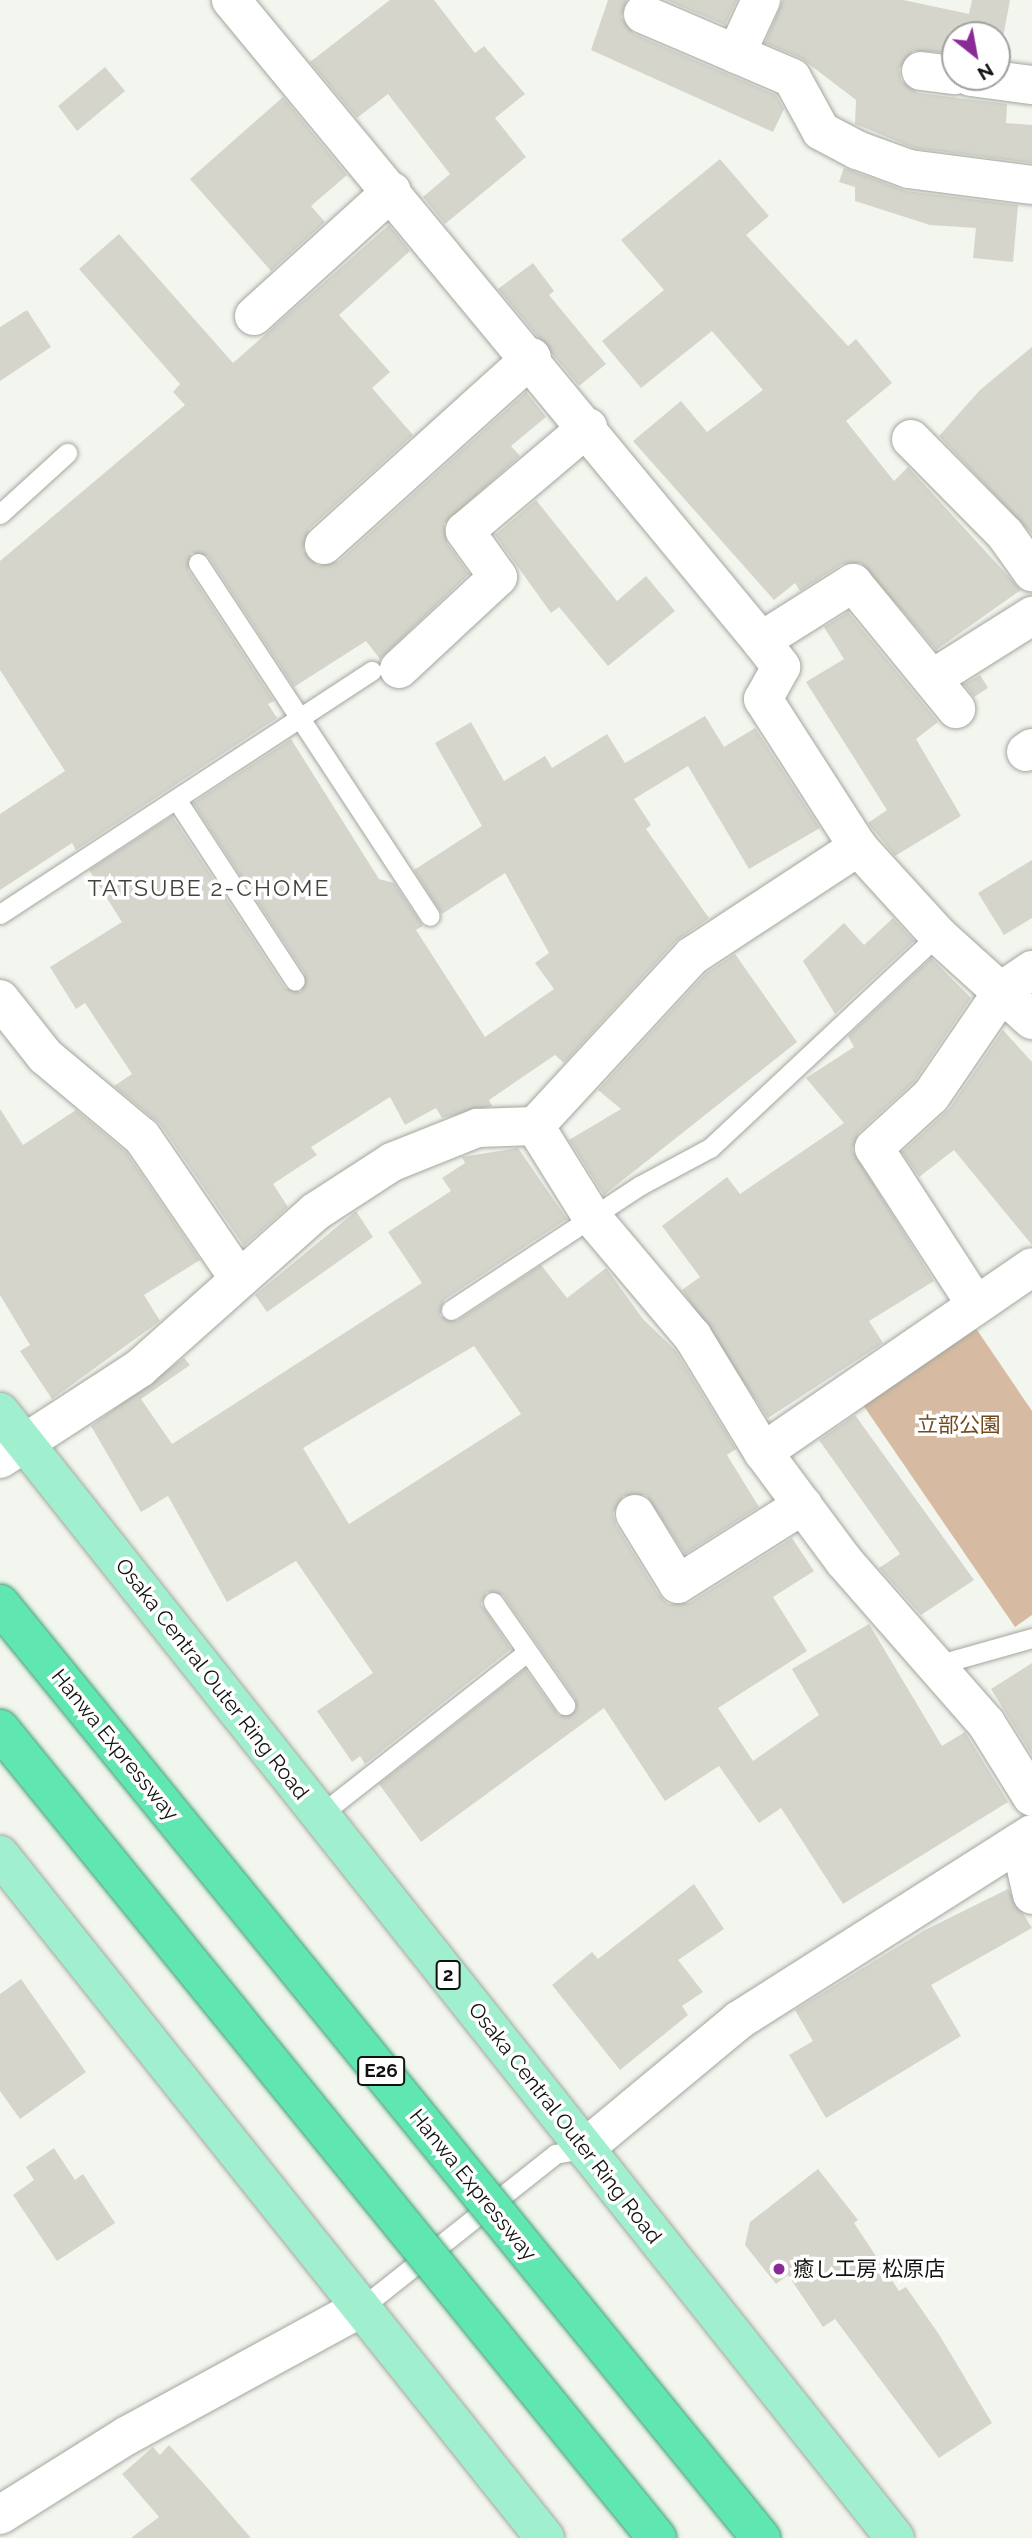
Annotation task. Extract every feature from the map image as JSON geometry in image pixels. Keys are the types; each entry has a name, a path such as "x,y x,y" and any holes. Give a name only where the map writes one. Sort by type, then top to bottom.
{"highway":[{"name":"Hanwa Expressway","path":"0,1604 761,2538"},
{"path":"0,1729 657,2538"}],"main road":[{"name":"Osaka Central Outer Ring Road","path":"0,1412 12,1451 320,1815 895,2538"},
{"path":"0,1855 545,2538"}],"street":[{"path":"231,0 533,357 761,641 780,667 763,699 858,847 938,935 1018,980 1032,1020"},
{"path":"736,54 761,0"},
{"path":"643,15 792,78 821,131 857,150 909,169 1032,185"},
{"path":"1011,82 1032,85"},
{"path":"254,316 392,191"},
{"path":"324,545 533,357"},
{"path":"386,670 498,577 465,531 588,427"},
{"path":"911,439 1005,534 1032,572"},
{"path":"761,641 853,583 935,677 956,709"},
{"path":"935,677 1032,616"},
{"path":"12,1451 141,1368 238,1277 315,1212 392,1162 477,1128 536,1126 692,956 858,847"},
{"path":"975,1305 874,1147 931,1096 1018,980"},
{"path":"0,999 45,1056 142,1137 238,1277"},
{"path":"536,1126 591,1216 694,1337 763,1451 803,1505 986,1723 1032,1797"},
{"path":"763,1451 1032,1267"},
{"path":"635,1514 678,1584 803,1505"},
{"path":"585,2148 739,2020 1026,1838 1032,1895"},
{"path":"0,2515 126,2436 361,2308"}],"lane":[{"path":"0,514 67,453"},
{"path":"198,563 296,720 430,916"},
{"path":"0,914 296,720 386,670"},
{"path":"176,799 295,981"},
{"path":"451,1310 591,1216 710,1148 938,935"},
{"path":"493,1602 565,1705"},
{"path":"936,1665 1032,1638"},
{"path":"320,1815 527,1652"},
{"path":"361,2308 555,2154 585,2148"}],"green space":[{"name":"立部公園","path":"973,1324 1032,1411 1032,1615 1015,1627 861,1402"}],"building":[{"path":"390,0 434,0 475,53 484,46 525,94 495,118 526,157 445,224 423,197 450,174 388,94 357,118 310,62"},
{"path":"608,0 627,0 621,17 634,34 776,95 784,109 773,132 591,50"},
{"path":"666,0 737,0 725,25"},
{"path":"783,0 903,0 969,14 972,0 1010,0 1006,21 941,21 941,52 913,51 899,69 901,80 918,93 1007,104 1006,123 1032,125 1032,163 914,148 855,124 856,100 801,58 765,43"},
{"path":"105,67 125,91 77,131 58,106"},
{"path":"283,97 347,175 311,206 325,222 271,271 190,179"},
{"path":"720,159 769,216 746,235 848,346 856,339 892,383 846,421 894,481 908,467 1021,590 936,650 861,563 842,564 800,591 795,583 774,600 633,441 681,401 707,432 763,390 712,331 641,388 602,341 664,290 621,240"},
{"path":"844,168 906,191 1018,205 1013,262 973,258 976,228 930,225 855,201 855,187 839,182"},
{"path":"389,225 410,251 339,315 390,372 372,388 413,435 309,529 303,550 318,566 339,561 526,392 546,417 511,446 520,456 444,524 447,543 469,574 380,659 366,641 294,687 208,556 191,553 188,570 274,701 268,704 277,718 76,850 72,843 0,890 0,814 65,771 0,670 0,561 185,405 173,392 180,384 79,269 119,234 233,363"},
{"path":"533,263 554,291 549,295 606,364 579,386 498,289"},
{"path":"27,310 51,347 0,381 0,327"},
{"path":"1032,347 1032,534 939,436 980,390"},
{"path":"536,500 617,601 646,576 675,611 608,666 559,607 551,613 495,535"},
{"path":"848,612 938,722 916,739 961,816 895,856 868,823 887,810 806,682 844,659 824,627"},
{"path":"980,675 988,688 974,697 964,684"},
{"path":"705,716 724,747 755,728 820,828 749,869 688,766 634,799 651,825 646,829 709,918 676,941 564,1063 555,1055 489,1100 492,1106 442,1118 436,1108 405,1125 390,1097 311,1147 317,1155 273,1184 288,1207 244,1246 160,1124 114,1086 132,1074 85,1003 76,1009 50,967 122,922 89,870 172,816 285,988 301,992 305,974 193,803 291,739 379,879 394,883 423,926 416,930 485,1037 554,989 535,963 549,953 505,873 442,914 414,870 482,826 435,743 471,722 504,781 545,756 552,768 607,734 625,763"},
{"path":"1032,860 1032,918 1004,935 978,893"},
{"path":"893,918 914,941 835,1014 803,961 844,923 864,945"},
{"path":"735,954 797,1042 604,1195 569,1140 621,1109 598,1090 706,973"},
{"path":"931,958 971,998 914,1082 859,1132 852,1150 934,1281 869,1321 883,1343 768,1418 682,1290 700,1277 662,1226 727,1177 740,1194 844,1123 806,1078 854,1047 848,1036"},
{"path":"1003,1030 1032,1062 1032,1245 954,1150 919,1177 902,1152 949,1109"},
{"path":"0,1109 23,1145 76,1110 126,1152 200,1260 144,1295 160,1321 52,1399 20,1351 30,1345 0,1295"},
{"path":"518,1148 567,1219 444,1300 440,1316 457,1321 541,1265 567,1298 606,1268 643,1319 675,1350 736,1449 727,1455 759,1507 685,1554 646,1495 623,1496 613,1514 616,1525 659,1595 668,1604 689,1603 792,1538 814,1571 773,1597 807,1651 718,1708 753,1761 819,1715 792,1669 869,1624 942,1746 965,1732 1008,1802 843,1904 781,1808 759,1823 719,1766 665,1801 604,1708 421,1842 379,1784 525,1669 559,1716 576,1710 575,1698 503,1595 487,1592 481,1604 511,1649 365,1764 360,1756 352,1762 317,1711 373,1673 296,1561 227,1602 168,1496 141,1512 91,1426 184,1358 190,1365 141,1399 172,1444 422,1283 388,1232 451,1191 442,1178 465,1163 462,1157","holes":["474,1346 521,1414 349,1524 303,1448"]},
{"path":"356,1211 373,1237 267,1312 255,1295"},
{"path":"855,1415 974,1580 921,1615 879,1568 900,1554 819,1440"},
{"path":"1032,1663 1032,1755 991,1689"},
{"path":"694,1884 724,1929 678,1960 703,1992 682,2006 688,2015 620,2070 552,1985 592,1952 598,1959"},
{"path":"1008,1889 1032,1928 931,1985 961,2036 826,2118 789,2055 813,2041 795,2010 925,1930"},
{"path":"21,1979 86,2072 20,2119 0,2091 0,1994"},
{"path":"54,2148 75,2180 83,2174 115,2223 57,2261 13,2195 34,2180 26,2167"},
{"path":"818,2169 858,2220 854,2223 899,2291 906,2287 940,2336 992,2423 939,2458 835,2319 823,2327 788,2275 776,2284 745,2245 750,2222"},
{"path":"169,2445 251,2538 131,2538 159,2517 122,2474 153,2447 160,2455"}],"place":[{"name":"癒し工房 松原店","path":"779,2269"}],"district":[{"name":"TATSUBE 2-CHOME","path":"209,888"}]}
